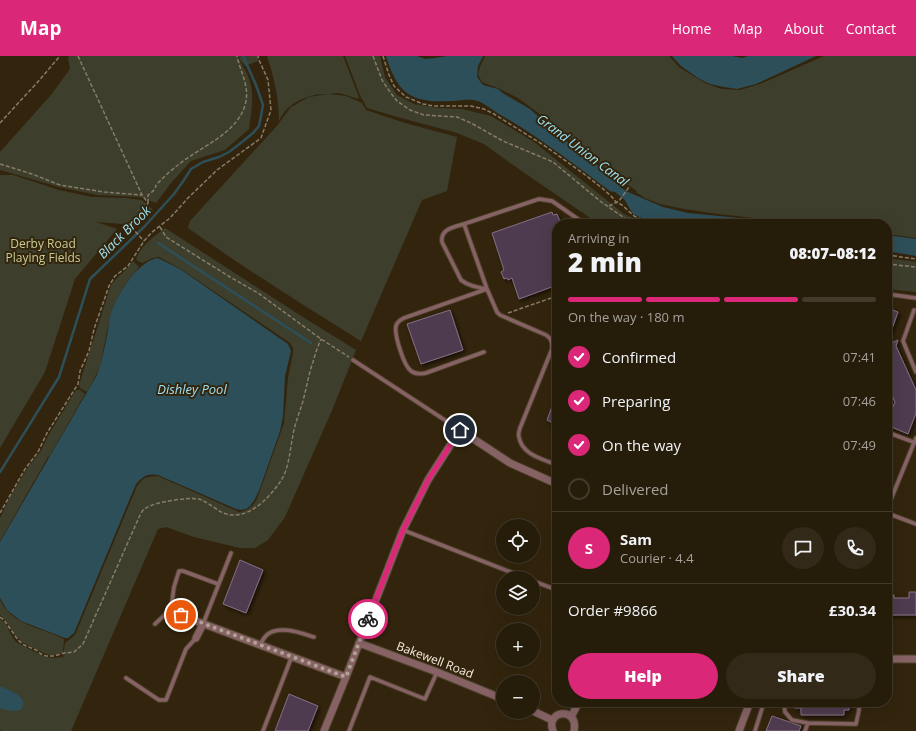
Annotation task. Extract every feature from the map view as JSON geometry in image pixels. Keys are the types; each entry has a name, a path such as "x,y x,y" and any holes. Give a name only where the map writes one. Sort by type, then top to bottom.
{"street":[{"path":"324,731 403,530 428,480 460,430 510,463 552,482"},
{"path":"188,618 346,677"},
{"path":"196,638 203,624"},
{"name":"Bakewell Road","path":"359,643 496,696"},
{"path":"892,659 916,659"},
{"path":"571,716 576,707"},
{"path":"739,731 748,707"},
{"path":"540,714 552,720"},
{"path":"554,731 551,726 552,720 555,716 568,714 574,721 575,731"}],"lane":[{"path":"487,289 466,284 461,280 442,242 441,237 446,230 539,199 552,201 577,219"},
{"path":"464,224 487,289 497,312 500,315 546,335 551,338 552,343"},
{"path":"484,352 426,373 415,373 410,371 406,364 398,341 396,325 399,320 404,318 487,289"},
{"path":"892,295 916,298"},
{"path":"914,310 903,342 916,372"},
{"path":"552,349 520,428 519,436 522,445 529,453 552,463"},
{"path":"353,360 460,430"},
{"path":"892,434 915,441 892,497"},
{"path":"892,514 916,524"},
{"path":"403,530 508,571"},
{"path":"203,624 231,553"},
{"path":"155,624 172,609 174,587 180,570 218,584"},
{"path":"540,584 552,588"},
{"path":"172,609 188,618"},
{"path":"260,645 264,638 273,631 290,630 314,637"},
{"path":"126,678 159,700 166,700 186,649 196,638"},
{"path":"263,731 292,656"},
{"path":"349,731 370,677 425,699 437,672"},
{"path":"755,731 762,707"},
{"path":"785,707 786,712 792,720 808,723 856,724 859,707"},
{"path":"805,731 808,723"}],"path":[{"path":"0,124 60,56"},
{"path":"78,56 142,195 148,203"},
{"path":"144,241 132,228 140,220 148,203 148,195 154,190 156,185 180,163 231,128 240,118 246,99 246,88 245,80 237,56"},
{"path":"0,513 25,469 38,452 47,432 78,384 80,371 89,351 94,329 109,286 115,276 128,266 151,233 170,218 217,170 261,138 271,110 268,80 258,56"},
{"path":"373,56 382,80 390,92 397,101 410,110 424,115 457,117 503,141 553,162 600,201 626,219"},
{"path":"383,56 394,86 406,97 423,104 434,106 471,106 484,109 494,114 545,146 584,174 634,216 640,219"},
{"path":"0,164 60,185 104,192 142,195"},
{"path":"609,207 619,201 629,187"},
{"path":"160,227 166,236 258,293 353,360"},
{"path":"892,256 916,259"},
{"path":"892,265 916,267"},
{"path":"500,315 552,298"},
{"path":"0,617 4,620 18,640 41,654 46,656 54,656 74,652 83,644 140,515 145,508 166,502 192,499 200,500 224,513 234,516 246,514 265,500 282,480 291,450 293,435 313,360 322,339"}],"green space":[{"path":"69,56 238,56 248,76 252,91 249,129 225,150 191,161 171,183 156,203 140,197 97,195 59,187 0,170 0,152 51,95 70,69"},
{"path":"239,56 258,56 258,61 245,66 240,60"},
{"path":"267,56 343,56 359,99 339,93 329,94 346,96 362,103 366,110 405,123 457,137 447,191 422,200 361,341 252,272 188,228 190,221 276,127 291,107 309,97 328,94 311,96 300,100 286,110 279,121 276,88"},
{"path":"345,56 380,56 385,77 397,95 414,104 439,108 462,109 491,116 534,142 624,214 636,219 592,219 484,144 457,133 367,108 360,95"},
{"path":"485,56 669,56 680,68 707,84 722,89 740,90 760,84 824,56 916,56 916,238 892,235 892,219 763,219 718,214 660,204 645,198 636,192 637,191 554,129 541,115 518,98 482,82 478,75"},
{"name":"Derby Road Playing Fields","path":"0,175 13,175 59,190 92,197 142,200 153,210 136,227 122,224 96,222 117,229 75,279 45,372 0,448"},
{"path":"165,228 356,350 333,408 285,517 268,540 255,548 240,548 194,537 166,527 158,529 71,731 2,731 0,730 0,619 7,626 16,642 45,657 63,658 65,643 75,635 137,486 146,478 158,476 239,512 245,511 252,506 257,499 284,423 288,378 293,353 293,348 290,343 181,269 159,257 152,258 142,263 138,261 136,259 141,250"},
{"path":"892,259 916,262 916,292 892,290"},
{"path":"133,261 139,267 125,285 111,313 100,366 87,392 80,388 79,385 111,285"},
{"path":"76,390 80,390 85,394 49,457 44,455 48,457 0,541 0,518 11,495 28,467 41,451 48,436"},
{"path":"0,600 6,609 20,621 64,639 63,652 50,655 22,642 0,615"}],"water":[{"path":"386,56 417,56 425,59 447,56 483,56 478,66 477,77 483,85 498,89 530,109 554,131 619,182 620,187 628,192 663,207 688,213 748,219 644,219 633,214 624,199 615,192 610,191 542,141 486,105 474,100 432,101 416,98 403,90 392,71"},
{"path":"672,56 732,56 742,58 748,56 816,56 756,84 737,89 710,84 698,78 681,66"},
{"path":"892,236 916,239 916,256 892,252"},
{"name":"Dishley Pool","path":"157,258 180,269 288,344 291,351 285,376 283,416 280,431 260,488 255,499 246,509 236,509 158,475 151,474 143,477 136,484 74,633 68,638 65,638 21,621 7,610 0,598 0,542 97,375 105,348 110,315 118,297 129,280 142,266"},
{"path":"0,687 13,692 22,699 23,705 20,710 13,711 0,708"}],"building":[{"path":"552,212 553,215 557,214 559,219 552,219 552,287 519,299 512,278 508,280 507,278 504,279 501,272 504,270 492,233"},
{"path":"450,310 463,350 421,364 407,324"},
{"path":"892,310 898,312 892,329"},
{"path":"898,340 896,346 916,390 916,413 908,434 892,427 892,409 895,402 892,396 892,343"},
{"path":"552,406 552,422 547,420"},
{"path":"240,560 263,570 246,613 223,604"},
{"path":"909,592 916,592 916,615 892,615 892,595 894,595 894,598 909,598"},
{"path":"289,694 318,706 308,731 275,731"},
{"path":"849,707 849,710 844,710 844,715 801,715 801,708 794,708"},
{"path":"772,716 801,726 799,731 766,731"}],"waterway":[{"name":"Black Brook","path":"0,472 59,377 90,279 144,227 174,194 191,169 203,162 229,152 253,133 259,126 263,105 243,56"},
{"path":"158,243 311,343"}],"way so far":[{"path":"181,615 346,677 368,619"}],"route":[{"path":"368,619 403,530 428,480 460,430"}],"water label":[{"name":"Grand Union Canal","path":"583,150"}]}
